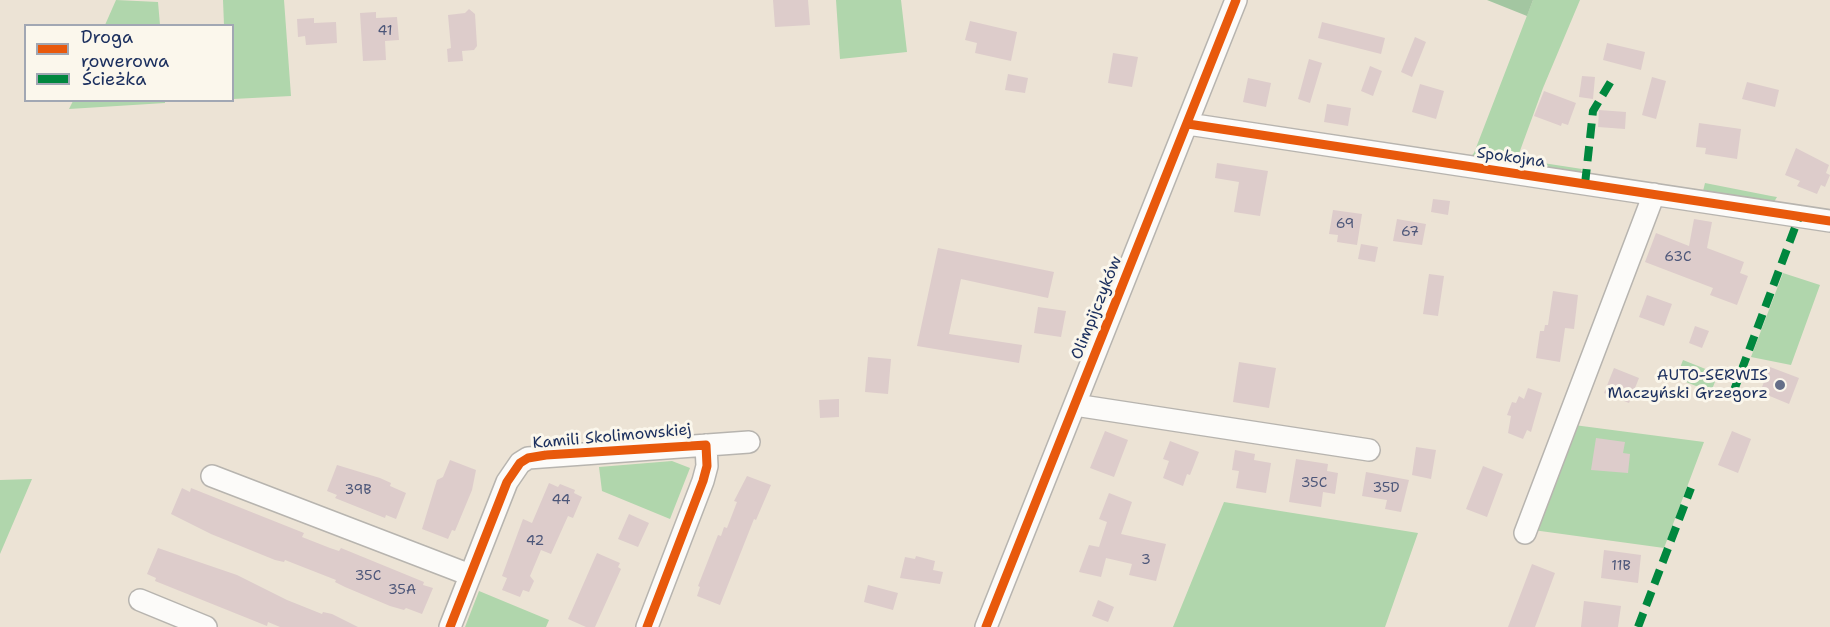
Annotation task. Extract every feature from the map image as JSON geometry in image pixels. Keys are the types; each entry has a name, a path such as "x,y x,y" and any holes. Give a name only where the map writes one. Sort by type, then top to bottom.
{"street":[{"name":"Olimpijczyków","path":"991,626 1075,405 1236,0"},
{"name":"Spokojna","path":"1188,124 1830,221"},
{"path":"1526,532 1654,194"},
{"path":"1075,405 1369,450"},
{"name":"Kamili Skolimowskiej","path":"450,627 507,482 520,463 528,458 749,442"},
{"path":"647,627 703,481 707,465 706,445"},
{"path":"212,476 470,575"},
{"path":"140,600 206,627"}],"green space":[{"path":"116,0 158,2 160,24 105,24"},
{"path":"223,0 284,0 291,96 234,99 234,24 224,24"},
{"path":"836,0 901,0 907,52 840,59"},
{"path":"1487,0 1533,0 1527,16"},
{"path":"1533,0 1580,0 1543,88 1517,159 1582,169 1578,177 1469,158 1474,153"},
{"path":"72,102 165,102 165,103 69,109"},
{"path":"1705,183 1777,197 1771,207 1702,195"},
{"path":"1783,273 1820,285 1791,365 1751,357"},
{"path":"1683,360 1718,374 1711,392 1676,378"},
{"path":"1574,425 1704,442 1664,548 1533,530"},
{"path":"672,461 690,468 670,519 602,491 599,467"},
{"path":"32,479 0,554 0,480"},
{"path":"1224,502 1418,533 1385,627 1173,627"},
{"path":"479,591 549,620 546,627 465,627"}],"building":[{"path":"773,0 808,0 810,25 775,27"},
{"path":"469,9 475,14 477,46 474,50 462,51 463,61 448,62 447,49 451,48 448,15 465,13"},
{"path":"376,12 376,18 397,17 399,40 385,41 386,60 363,61 360,13"},
{"path":"314,18 314,23 336,22 337,43 306,45 305,36 298,37 297,19"},
{"path":"970,21 1017,32 1011,61 975,53 977,43 965,40"},
{"path":"1322,22 1385,38 1381,54 1318,38"},
{"path":"1415,37 1426,42 1412,77 1401,72"},
{"path":"1607,43 1645,52 1641,70 1603,60"},
{"path":"1113,53 1138,57 1132,87 1108,83"},
{"path":"1309,59 1322,63 1310,103 1298,99"},
{"path":"1370,66 1382,71 1373,96 1361,91"},
{"path":"1008,74 1028,78 1025,93 1005,90"},
{"path":"1582,76 1595,77 1593,99 1579,97"},
{"path":"1652,77 1666,81 1656,119 1642,115"},
{"path":"1248,78 1271,83 1266,107 1243,102"},
{"path":"1747,82 1779,90 1775,107 1742,99"},
{"path":"1420,84 1444,91 1436,119 1412,112"},
{"path":"1544,91 1576,103 1568,125 1562,123 1561,126 1534,116"},
{"path":"1327,104 1351,108 1348,126 1324,122"},
{"path":"1599,110 1626,112 1625,129 1598,127"},
{"path":"1699,123 1741,129 1737,159 1705,154 1706,148 1696,147"},
{"path":"1796,148 1829,165 1826,173 1830,175 1825,187 1821,185 1817,194 1797,186 1800,181 1785,175"},
{"path":"1217,163 1268,171 1260,216 1234,212 1239,182 1215,178"},
{"path":"1433,199 1450,201 1448,215 1431,212"},
{"path":"1333,210 1362,214 1357,245 1337,242 1338,235 1329,234"},
{"path":"1397,219 1426,224 1422,245 1393,241"},
{"path":"1694,219 1712,222 1707,248 1744,262 1740,273 1748,276 1737,305 1710,295 1713,288 1645,262 1656,233 1689,246"},
{"path":"1361,244 1378,247 1375,262 1358,259"},
{"path":"938,248 1054,272 1048,298 961,279 949,334 1022,345 1019,363 917,346"},
{"path":"1429,274 1444,276 1438,316 1423,314"},
{"path":"1553,291 1578,295 1574,329 1565,328 1560,362 1536,358 1540,331 1544,331 1545,325 1548,325"},
{"path":"1647,295 1672,304 1664,326 1639,317"},
{"path":"1038,307 1066,311 1061,337 1034,333"},
{"path":"1695,326 1709,331 1702,348 1689,343"},
{"path":"868,357 891,359 888,394 865,392"},
{"path":"1239,362 1276,368 1269,408 1233,402"},
{"name":"AUTO-SERWIS Maczyński Grzegorz","path":"1770,367 1799,378 1789,404 1760,392"},
{"path":"1614,368 1639,378 1629,403 1604,393"},
{"path":"1528,388 1542,393 1531,432 1527,430 1523,439 1508,433 1511,416 1507,415 1512,402 1516,403 1519,396 1524,399"},
{"path":"839,399 839,417 820,418 819,400"},
{"path":"1105,431 1128,440 1114,477 1090,468"},
{"path":"1732,431 1751,439 1738,473 1718,465"},
{"path":"1596,438 1625,442 1623,453 1630,454 1628,473 1591,470"},
{"path":"1170,441 1199,452 1183,486 1163,478 1169,461 1163,459"},
{"path":"1416,447 1436,450 1431,479 1412,475"},
{"path":"1235,450 1255,454 1254,460 1271,463 1266,493 1236,488 1239,471 1232,470"},
{"path":"1296,459 1328,464 1327,471 1338,473 1335,494 1323,492 1321,507 1289,502"},
{"path":"450,460 476,470 472,490 455,531 452,530 448,539 422,529 437,480 443,477"},
{"path":"337,465 380,478 391,483 390,486 406,493 396,519 386,515 385,518 335,498 337,495 327,491"},
{"path":"1483,466 1503,474 1487,517 1466,509"},
{"path":"1366,472 1409,480 1401,512 1385,509 1387,500 1362,496"},
{"path":"747,476 771,485 756,520 754,519 720,605 697,596 700,587 698,586 718,535 721,536 724,527 727,528 737,502 734,501"},
{"path":"549,483 558,487 560,484 575,490 574,493 582,497 573,518 568,516 551,554 541,550 530,576 534,581 529,592 523,590 520,597 502,590 507,578 502,576 523,519 532,523"},
{"path":"182,488 190,492 191,488 304,533 302,537 339,551 341,548 424,582 423,585 433,588 422,614 406,608 404,610 390,606 345,587 335,582 336,580 285,560 284,562 275,560 211,534 171,514"},
{"path":"1109,493 1132,502 1121,534 1166,544 1156,581 1129,575 1132,564 1106,558 1101,577 1079,572 1089,545 1099,547 1107,522 1099,519"},
{"path":"629,514 649,523 638,547 618,539"},
{"path":"158,548 237,575 287,600 322,614 323,612 332,614 358,627 280,627 268,622 267,626 155,581 156,578 147,574"},
{"path":"1604,550 1641,555 1638,583 1601,578"},
{"path":"597,553 620,563 618,567 621,569 595,627 586,627 568,619"},
{"path":"916,556 935,561 933,570 943,572 940,584 900,578 905,557 915,559"},
{"path":"1532,564 1555,573 1535,627 1508,627"},
{"path":"868,585 898,593 893,610 864,602"},
{"path":"1098,600 1114,607 1108,622 1092,616"},
{"path":"1584,601 1621,606 1618,627 1581,627"}],"marked path":[{"path":"1585,184 1593,111 1613,78"},
{"path":"1733,393 1799,217"},
{"path":"1638,627 1691,488"}],"cycle path":[{"path":"986,627 1236,0"},
{"path":"1188,124 1830,221"},
{"path":"450,627 507,482 520,463 528,458 546,455 706,445 707,466 703,481 647,627"}],"place":[{"name":"AUTO-SERWIS Maczyński Grzegorz","path":"1780,385"}]}
